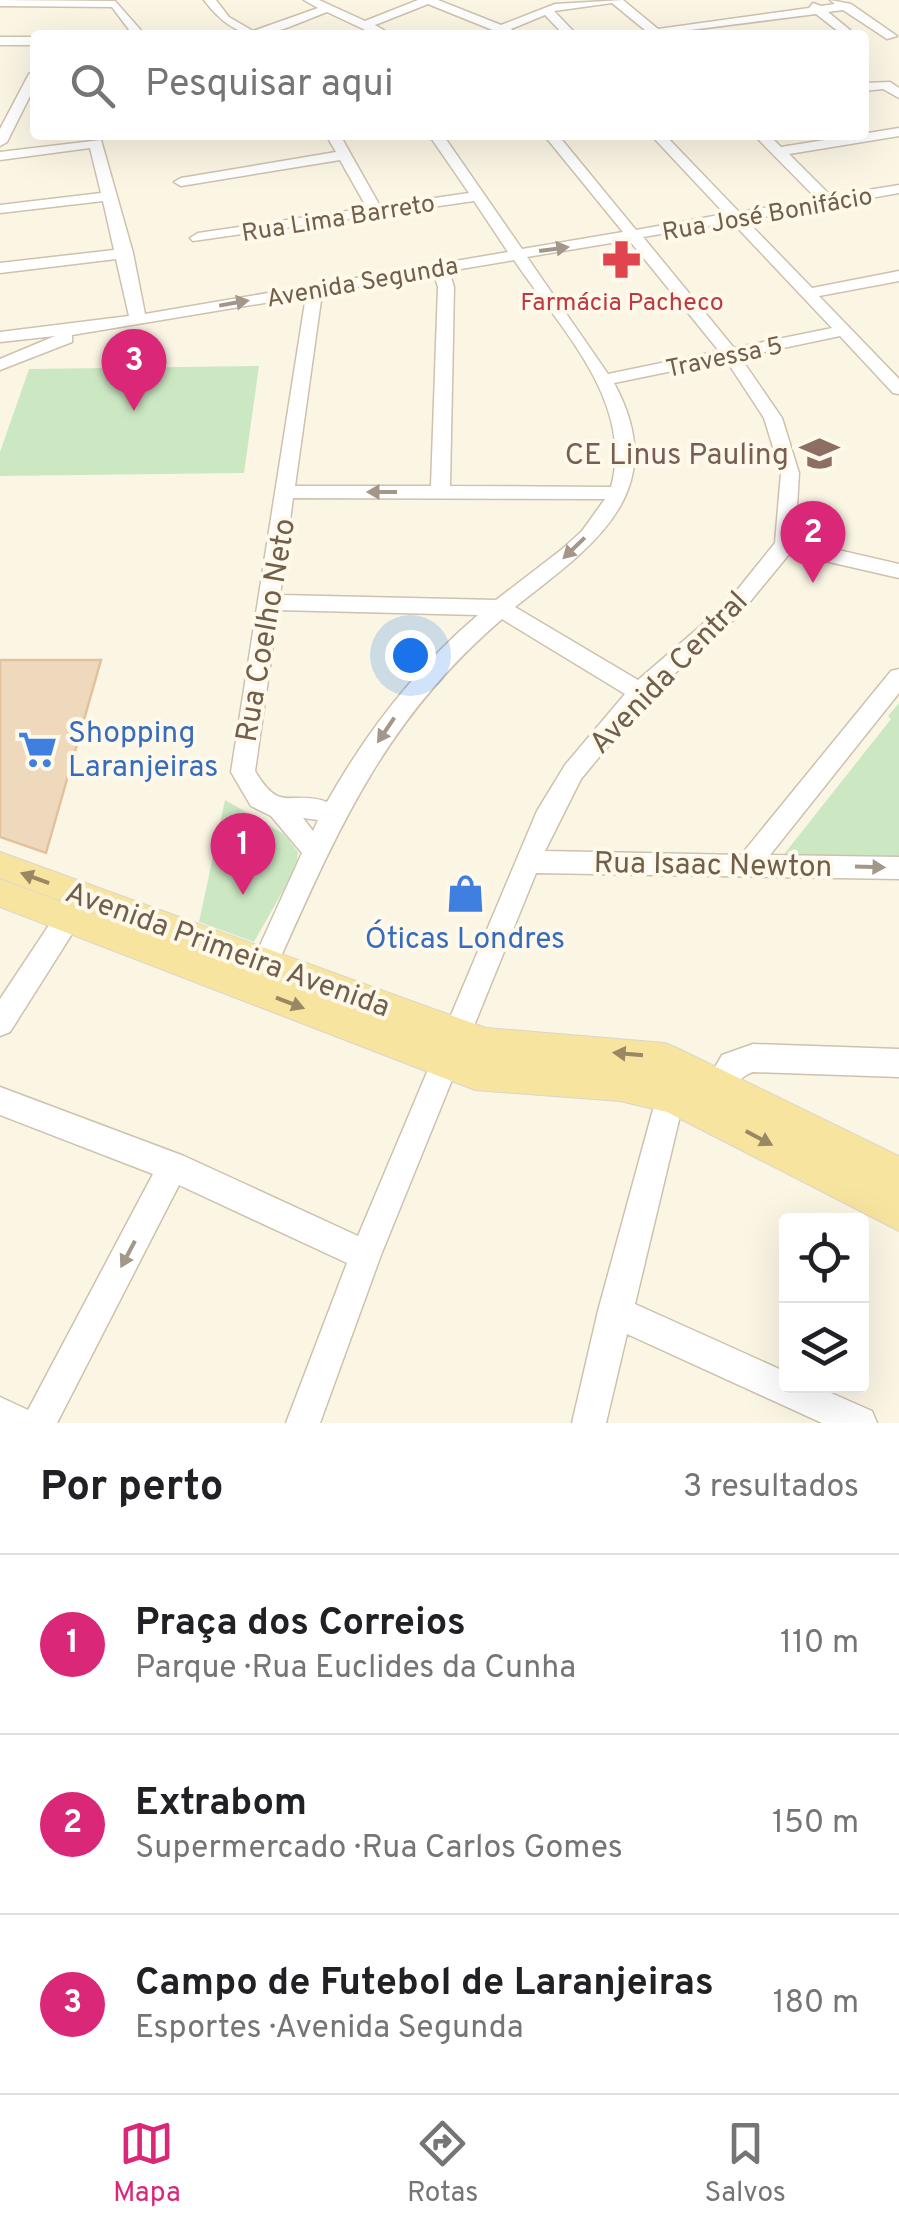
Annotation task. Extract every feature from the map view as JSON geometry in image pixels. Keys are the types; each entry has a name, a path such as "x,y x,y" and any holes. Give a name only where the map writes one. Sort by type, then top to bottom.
{"main road":[{"name":"Avenida Primeira Avenida","path":"0,866 265,963 449,1047"},
{"name":"Avenida Primeira Avenida","path":"0,893 449,1047"},
{"path":"449,1047 643,1055 720,1083 899,1175"},
{"path":"449,1047 492,1076 620,1084 671,1095 899,1212"}],"street":[{"path":"210,0 225,20 243,30"},
{"path":"310,0 374,30"},
{"path":"364,26 428,0 502,29 546,10 613,0 653,30"},
{"path":"802,0 844,30"},
{"path":"0,2 73,1 120,6 136,30"},
{"path":"684,30 841,3 892,36 877,42"},
{"path":"266,30 325,9"},
{"path":"546,10 566,30"},
{"path":"0,41 30,41"},
{"path":"0,142 30,84"},
{"path":"869,86 880,85 899,94"},
{"path":"869,137 899,132"},
{"path":"336,140 375,210"},
{"path":"265,963 314,850 385,729 415,690 500,608 560,561 602,521 620,493 626,436 602,380 439,140"},
{"path":"556,140 732,355 773,418 790,472 785,545 899,571"},
{"path":"663,140 899,389"},
{"path":"766,140 828,201"},
{"path":"779,152 851,140"},
{"path":"0,156 96,143 138,320"},
{"path":"181,182 344,155"},
{"name":"Rua José Bonifácio","path":"634,237 899,189"},
{"path":"0,209 110,196"},
{"name":"Rua Lima Barreto","path":"198,238 478,196"},
{"name":"Avenida Segunda","path":"90,328 634,237"},
{"path":"0,268 125,254"},
{"path":"440,268 446,287 440,492"},
{"path":"808,292 899,276"},
{"name":"Rua Coelho Neto","path":"314,850 280,809 259,799 243,772 272,602 316,289"},
{"path":"90,328 1,364 0,340 90,328"},
{"name":"Travessa 5","path":"602,380 845,330"},
{"path":"880,368 899,363"},
{"path":"288,492 620,493"},
{"name":"Avenida Central","path":"303,1423 365,1255 449,1047 527,862 573,772 640,692 732,610 785,545"},
{"path":"272,602 500,608 640,692"},
{"path":"749,864 899,677"},
{"path":"280,809 314,808 334,815"},
{"name":"Rua Isaac Newton","path":"527,862 899,868"},
{"path":"0,1023 68,918"},
{"path":"720,1083 732,1065 753,1058 899,1063"},
{"path":"589,1423 671,1095"},
{"path":"0,1101 173,1167 365,1255"},
{"path":"39,1423 173,1167"},
{"path":"614,1311 860,1423"},
{"path":"0,1414 19,1423"}],"green space":[{"path":"259,366 244,473 0,476 0,452 29,369"},
{"path":"899,703 899,858 781,858 891,719 888,716"},
{"path":"225,800 284,834 298,852 296,868 254,942 199,922"}],"building":[{"name":"Shopping Laranjeiras","path":"0,660 101,660 46,853 0,837"}],"place":[{"name":"Farmácia Pacheco","path":"622,260"},
{"name":"Campo de Futebol de Laranjeiras","path":"134,411"},
{"name":"CE Linus Pauling","path":"819,454"},
{"name":"Extrabom","path":"813,583"},
{"name":"Shopping Laranjeiras","path":"38,749"},
{"name":"Óticas Londres","path":"465,894"},
{"name":"Praça dos Correios","path":"243,895"}]}
